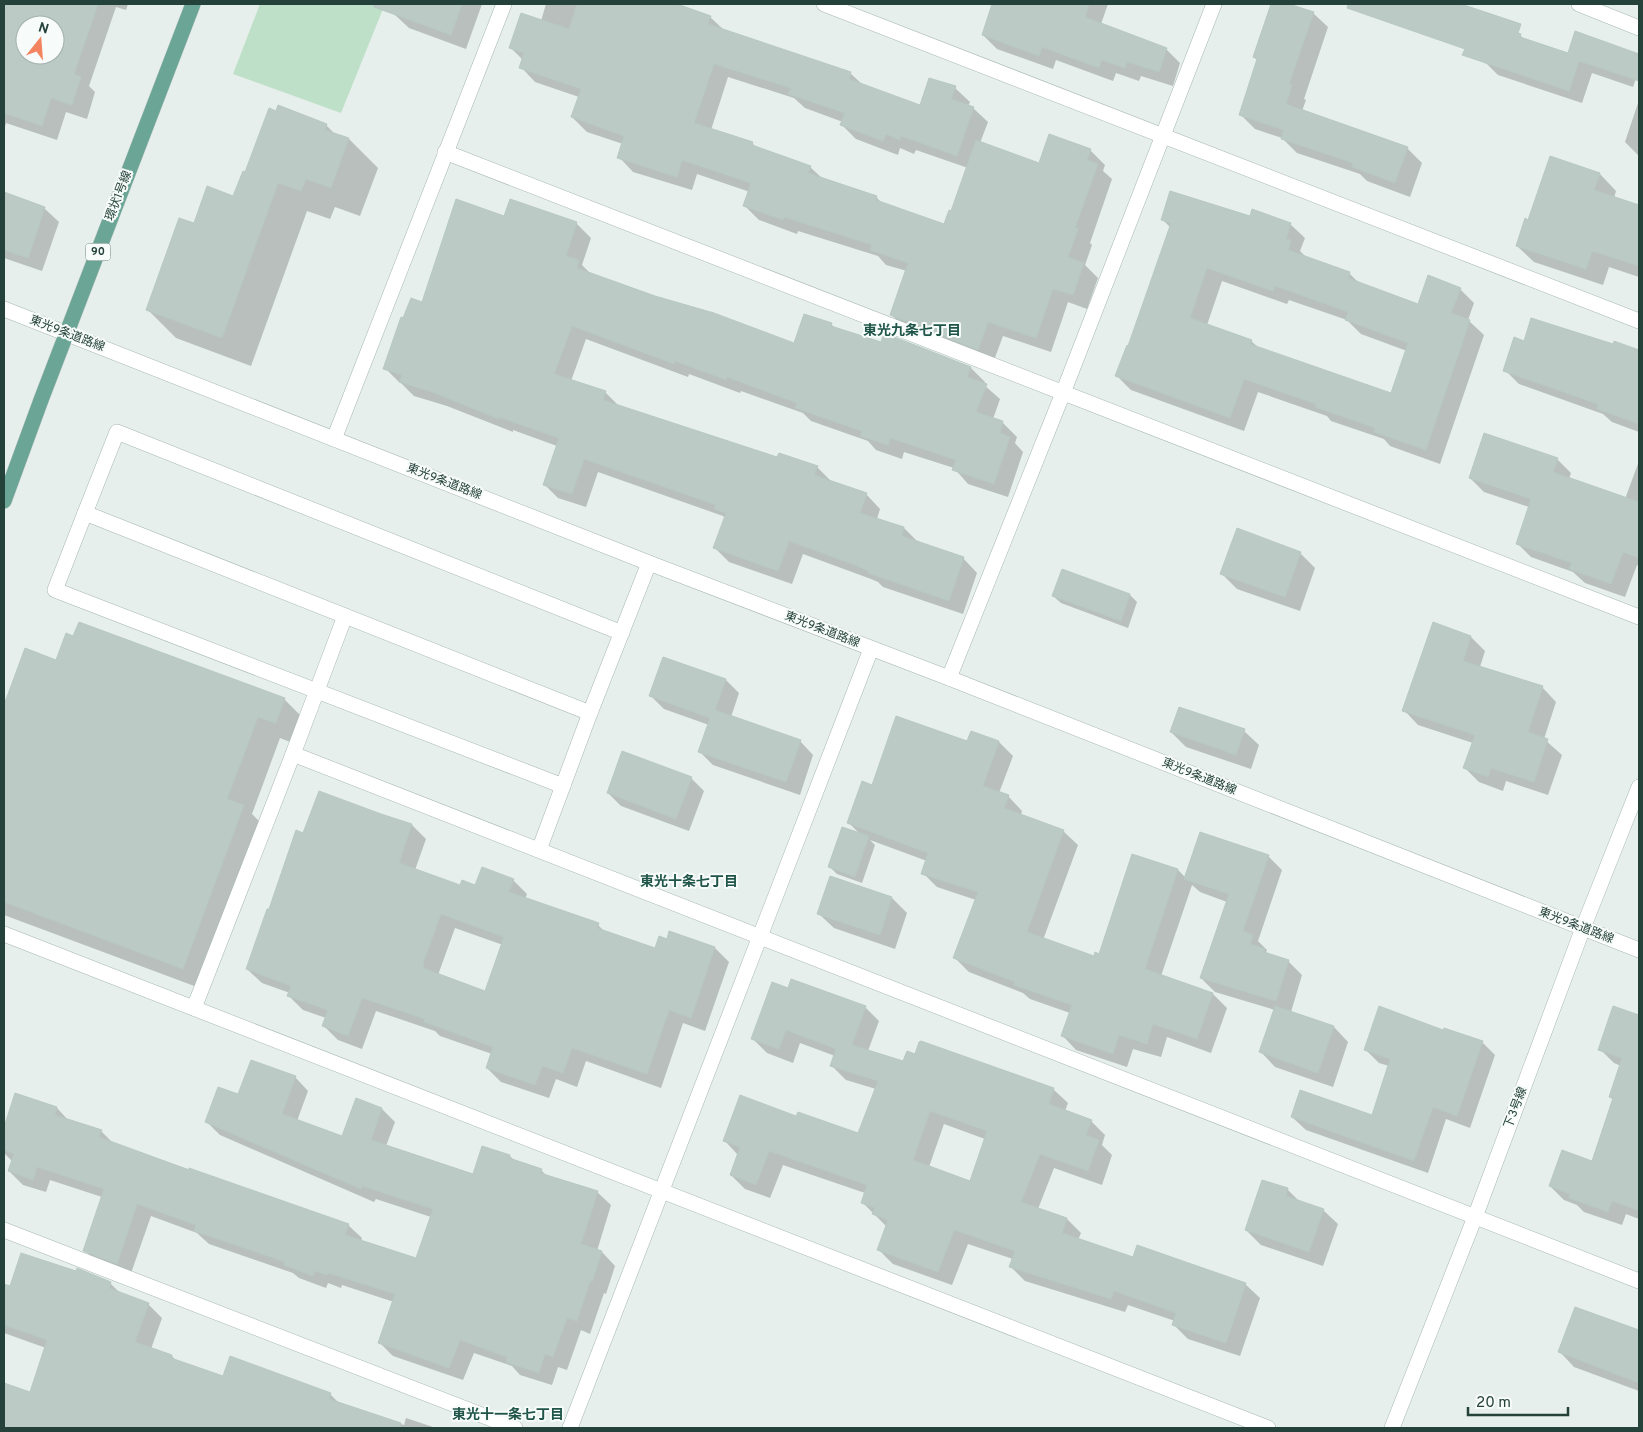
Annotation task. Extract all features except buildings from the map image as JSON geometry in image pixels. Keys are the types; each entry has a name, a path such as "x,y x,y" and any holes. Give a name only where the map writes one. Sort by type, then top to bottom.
{"main road":[{"name":"環状1号線","path":"4,501 193,4"}],"street":[{"path":"334,439 504,4"},
{"path":"824,4 1639,321"},
{"path":"949,678 1063,393 1214,4"},
{"path":"1579,4 1639,28"},
{"path":"445,152 1639,617"},
{"name":"東光9条道路線","path":"4,309 1639,950"},
{"path":"563,786 55,590 117,432 622,633"},
{"path":"85,513 590,713"},
{"path":"539,850 590,713 650,563"},
{"path":"194,1008 345,616"},
{"path":"570,1428 871,649"},
{"path":"293,754 1639,1281"},
{"name":"下3号線","path":"1392,1428 1475,1218 1583,928 1639,787"},
{"path":"4,934 1268,1428"},
{"path":"4,1230 515,1428"}],"green space":[{"path":"260,4 385,4 341,113 233,74"}],"district":[{"name":"東光九条七丁目","path":"912,331"},
{"name":"東光十条七丁目","path":"689,882"},
{"name":"東光十一条七丁目","path":"508,1415"}]}
